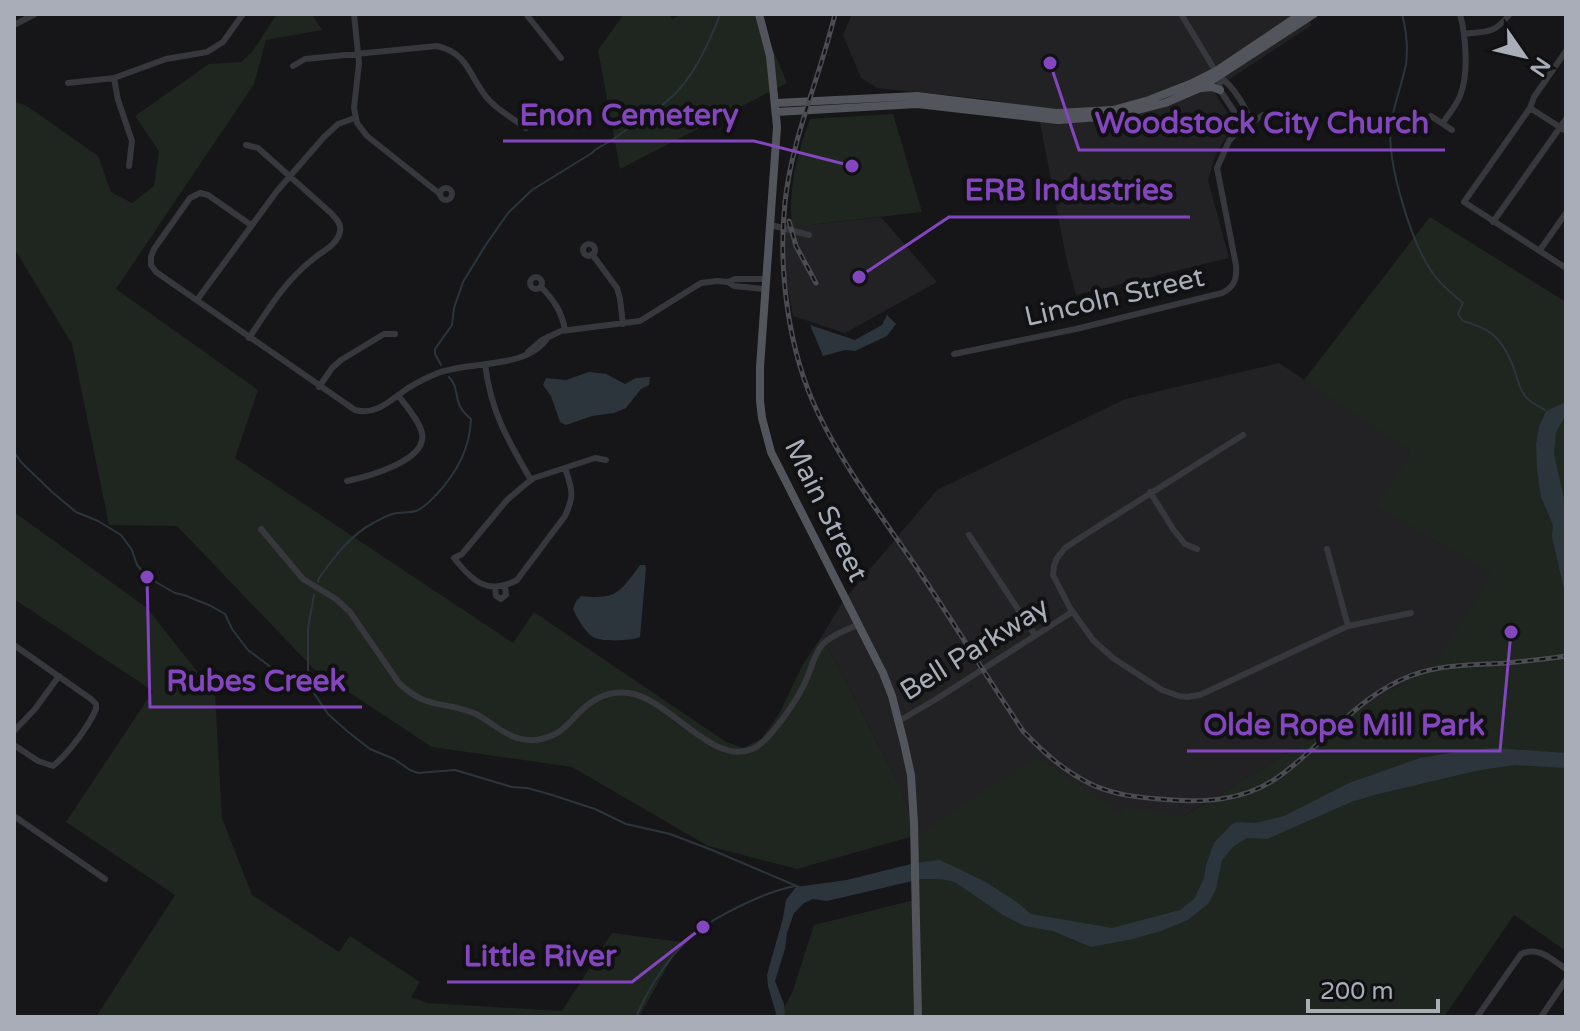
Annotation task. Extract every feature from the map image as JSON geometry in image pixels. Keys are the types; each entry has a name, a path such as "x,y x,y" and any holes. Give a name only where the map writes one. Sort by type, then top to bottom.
{"main road":[{"name":"Main Street","path":"759,14 770,56 777,143 765,279 760,401 767,439 776,463 883,673 899,721 911,775 918,1017"},
{"path":"776,108 917,104 1037,118 1115,116 1148,109 1200,88 1301,14"},
{"path":"776,108 917,96 1038,112 1113,110 1218,74 1314,14"},
{"path":"1200,88 1220,90"}],"street":[{"path":"14,25 35,14"},
{"path":"68,83 114,78 166,59 215,48 243,14"},
{"path":"354,14 359,54 354,108 359,128 440,194"},
{"path":"526,14 561,58"},
{"path":"1181,14 1218,74 1227,81 1249,115 1250,124 1241,122 1220,90 1218,74"},
{"path":"1443,123 1460,95 1466,63 1465,34 1460,14"},
{"path":"1465,34 1500,27 1509,15"},
{"path":"293,66 305,59 437,46 449,49 460,56 489,100 526,128"},
{"path":"1566,51 1464,202 1566,268"},
{"path":"114,78 132,141 129,166"},
{"path":"1530,108 1563,129"},
{"name":"Lincoln Street","path":"954,354 1091,325 1229,290 1237,277 1236,265 1217,168 1229,141 1263,115"},
{"path":"1431,116 1452,130"},
{"path":"197,300 290,177 332,129 355,118"},
{"path":"1493,222 1563,129 1566,119"},
{"path":"246,145 258,148 331,213 341,229 335,242 282,288 249,338"},
{"path":"251,225 208,195 200,193 190,198 162,237 151,257 151,265 156,272 249,338 349,408 361,412 382,407 437,373 506,361 526,354 542,340 565,330 645,319 701,283 765,279"},
{"path":"1540,250 1566,213"},
{"path":"771,225 809,235"},
{"path":"592,254 619,294 623,324"},
{"path":"728,282 734,286 765,289"},
{"path":"541,287 556,304 565,330"},
{"path":"319,387 341,360 384,334 395,334"},
{"path":"485,364 501,428 531,480"},
{"path":"347,481 386,470 420,445 421,429 398,395"},
{"path":"1243,435 1065,548 1057,558 1053,575 1072,612 1093,640 1113,658 1162,690 1187,697 1200,695 1348,626 1411,613"},
{"path":"565,468 573,492 571,504 517,580 505,587 495,588 474,580 454,558 462,554 507,500 531,480 565,468 595,458 606,460"},
{"path":"1150,492 1185,544 1197,549"},
{"path":"261,529 303,579 336,599 350,612 408,692 428,703 472,712 512,736 526,740 558,734 594,699 626,693 650,700 720,748 735,752 751,750 765,742 798,695 825,642 859,624"},
{"path":"969,535 1035,635"},
{"path":"1327,549 1348,626"},
{"path":"495,588 496,596 501,599 506,595 505,587"},
{"name":"Bell Parkway","path":"899,721 1072,612"},
{"path":"14,745 38,761 53,766 95,714 96,704 15,647"},
{"path":"14,731 59,676"},
{"path":"15,818 105,879"},
{"path":"1477,1017 1517,958 1526,952 1541,952 1566,969"},
{"path":"1541,1017 1566,980"}],"shaded area":[{"path":"277,14 312,14 322,30 266,40 254,84 116,289 258,390 235,458 513,643 534,612 726,742 744,748 762,738 779,714 803,664 822,636 895,776 918,834 1038,757 1121,814 1124,807 1184,816 1434,665 1493,573 1376,507 1411,452 1304,380 1430,217 1566,302 1566,951 1514,915 1444,1017 779,1017 792,993 814,925 918,899 917,835 797,869 708,846 572,767 432,747 314,669 177,526 109,525 72,344 14,248 14,101 27,106 98,156 111,192 132,203 154,186 159,151 135,116 209,64 241,62 252,52"},
{"path":"624,14 669,14 672,19 682,14 758,14 787,83 620,169 598,50"},
{"path":"852,14 1304,14 1312,25 1213,90 1234,123 1215,156 1208,180 1229,258 1076,295 1037,107 877,88 861,78 843,35"},
{"path":"893,114 922,212 792,227 791,199 795,172 810,119"},
{"path":"881,217 937,282 845,333 793,316 785,271 786,224 792,227"},
{"path":"887,315 896,324 887,336 855,351 845,350 823,356 810,325 855,340 882,325"},
{"path":"1279,363 1453,479 1503,579 1450,656 1152,835 917,834 895,776 822,636 843,601 937,490 1125,399"},
{"path":"589,372 606,374 625,384 636,378 650,377 649,385 641,389 626,408 614,413 592,416 566,425 560,422 551,396 543,385 546,378 566,380"},
{"path":"1566,402 1566,415 1556,432 1554,454 1566,507 1566,597 1552,537 1553,525 1541,497 1536,444 1546,411"},
{"path":"14,512 147,608 215,694 222,818 252,895 339,952 350,936 420,982 411,997 427,1003 562,1011 612,933 681,942 639,1017 96,1017 175,895 66,822 153,691 14,599"},
{"path":"640,565 646,568 640,637 602,640 593,637 573,609 576,601 581,596 603,597 616,592"},
{"path":"1494,748 1566,753 1566,768 1515,765 1480,770 1351,802 1267,839 1247,838 1234,846 1222,860 1216,889 1209,903 1188,920 1133,939 1091,947 1053,931 1024,926 955,882 941,879 921,879 827,901 813,899 794,913 787,933 775,981 784,1004 785,1017 777,1017 767,975 786,900 796,887 847,880 940,860 984,881 1031,914 1112,928 1180,910 1194,899 1214,843 1232,824 1255,823 1284,816 1349,783 1420,758"}],"waterway":[{"path":"441,365 435,349 452,325 463,282 508,213 532,190 614,139 676,93 698,62 720,14"},
{"path":"1402,14 1407,58 1392,116 1390,140 1396,179 1408,222 1432,272 1463,303 1458,314 1463,321 1497,338 1510,359 1525,396 1545,410"},
{"path":"318,582 337,554 358,533 395,513 422,508 456,470 468,441 471,419 458,402 449,377"},
{"path":"14,452 76,512 121,535 147,577 175,593 225,614 248,650 280,674 308,684 328,714 370,749 418,773 455,770 549,794 595,809 626,824 670,834 799,887"},
{"path":"308,683 308,628 314,595"},
{"path":"636,1017 664,968 692,936 743,904 795,886"}],"railway":[{"path":"835,14 800,131 785,202 785,283 800,365 819,415 852,474 1023,731 1047,755 1084,781 1119,794 1175,800 1223,799 1253,791 1281,775 1374,695 1410,676 1445,667 1566,656"},
{"path":"789,221 796,246 816,283"}],"place":[{"name":"Woodstock City Church","path":"1050,63"},
{"name":"Enon Cemetery","path":"852,166"},
{"name":"ERB Industries","path":"859,277"},
{"name":"Rubes Creek","path":"147,577"},
{"name":"Olde Rope Mill Park","path":"1511,632"},
{"name":"Little River","path":"703,927"}]}
